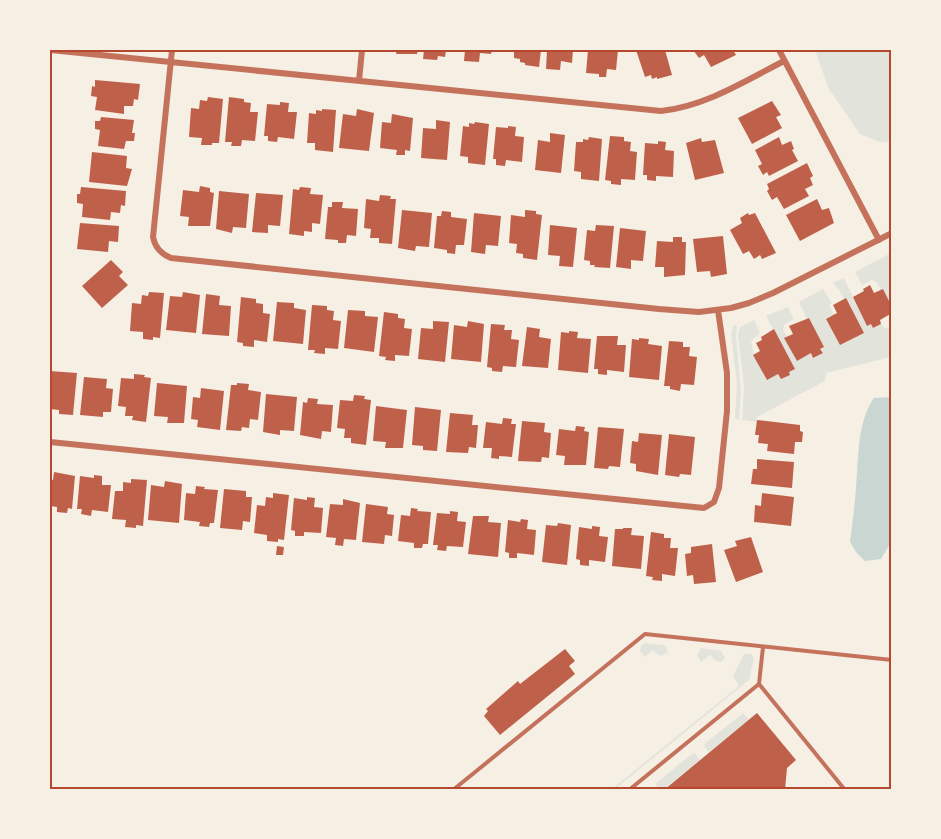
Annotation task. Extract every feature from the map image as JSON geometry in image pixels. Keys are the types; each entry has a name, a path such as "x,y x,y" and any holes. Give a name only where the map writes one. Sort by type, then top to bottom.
{"street":[{"path":"50,50 662,111 676,110 706,101 784,61"},
{"path":"172,50 154,227 154,244 164,256 699,312 749,303 891,233"},
{"path":"359,81 362,50"},
{"path":"779,50 879,240"},
{"path":"50,442 704,508 710,506 716,499 719,488 728,397 718,310"}],"lane":[{"path":"453,789 645,634 891,660"},
{"path":"763,646 759,684 844,789"},
{"path":"629,789 759,684"}],"shaded area":[{"path":"819,50 891,50 891,141 880,142 860,134 829,89 816,53"},
{"path":"891,253 891,307 876,282 872,280 862,285 855,272"},
{"path":"844,278 867,326 871,324 874,328 881,324 885,329 891,326 891,357 826,373 825,381 757,417 756,422 742,420 744,387 738,335 740,327 754,320 760,333 751,341 754,355 766,379 778,374 781,379 790,375 789,372 795,369 766,316 788,307 794,319 784,325 783,330 787,336 785,338 797,361 811,353 814,358 823,353 799,302 823,289 832,303 829,305 834,315 826,319 840,345 864,333 833,283"},
{"path":"734,324 737,326 741,391 739,420 735,418 737,384 731,334"},
{"path":"891,397 890,544 881,559 865,561 850,542 861,434 865,415 874,398"},
{"path":"645,643 664,645 668,653 660,656 653,650 645,657 640,651 641,646"},
{"path":"701,648 721,651 725,658 721,662 716,661 710,655 701,662 697,655"},
{"path":"744,654 751,654 754,658 749,680 615,789 612,789 739,686 733,676"},
{"path":"743,713 749,720 709,752 703,745"},
{"path":"694,752 700,760 664,789 660,789 655,784"}],"building":[{"path":"397,50 418,50 417,54 396,54"},
{"path":"424,50 446,50 445,57 438,56 437,60 423,59"},
{"path":"465,50 492,50 491,54 480,53 479,62 464,61"},
{"path":"514,50 541,50 539,67 525,65 520,62 520,59 514,58"},
{"path":"547,50 573,50 572,63 561,61 560,70 546,69"},
{"path":"588,50 618,50 616,70 607,69 606,77 586,73"},
{"path":"636,50 665,50 672,75 657,79 657,77 652,79 651,75 645,77"},
{"path":"693,50 733,50 736,55 711,67 704,55 699,58"},
{"path":"95,80 140,84 138,100 134,99 133,106 124,106 124,114 95,110 97,97 91,96"},
{"path":"208,97 223,99 219,143 201,145 202,138 189,137 191,108 199,109 200,100 207,101"},
{"path":"229,97 244,99 244,102 251,103 250,112 258,112 255,141 242,140 241,146 231,146 232,142 225,142"},
{"path":"772,101 781,115 776,117 782,128 752,144 738,118"},
{"path":"280,102 289,103 288,112 297,112 294,139 278,137 277,142 268,141 268,136 264,136 267,104 280,105"},
{"path":"322,109 336,110 333,152 315,150 315,143 307,143 309,113 316,114 316,110 322,111"},
{"path":"357,109 374,113 369,151 339,148 343,114 356,116"},
{"path":"392,114 413,118 410,151 405,150 405,155 396,155 397,150 380,148 382,122 391,123"},
{"path":"101,117 134,120 132,133 135,133 134,141 126,141 124,149 98,146 100,130 95,129 95,121 100,121"},
{"path":"436,120 450,122 447,160 421,158 423,128 436,129"},
{"path":"475,122 489,124 485,165 468,163 468,157 460,156 463,126 469,127 469,123 474,124"},
{"path":"508,126 516,127 515,136 524,137 522,162 506,160 505,166 496,165 496,159 493,159 496,127 508,128"},
{"path":"550,133 565,135 561,173 535,170 538,140 550,142"},
{"path":"610,136 624,137 624,141 631,142 630,151 637,152 635,180 621,179 621,185 611,184 611,181 605,180"},
{"path":"589,137 602,139 599,181 581,179 581,172 574,171 576,142 583,142 583,139 588,140"},
{"path":"779,137 782,145 791,141 794,149 792,150 798,161 769,176 767,172 763,175 758,166 762,164 755,150"},
{"path":"701,138 702,142 715,140 724,173 695,180 686,143"},
{"path":"658,141 666,142 665,150 674,151 673,177 656,176 656,181 647,180 647,175 643,175 645,143 658,144"},
{"path":"92,152 127,156 126,168 132,169 127,186 89,182"},
{"path":"807,163 813,176 810,178 813,185 805,189 809,196 784,209 777,197 772,200 767,191 769,189 767,184"},
{"path":"200,186 210,188 210,192 214,193 210,226 188,226 189,217 180,216 183,190 199,192"},
{"path":"81,187 126,191 125,206 121,205 120,213 111,212 110,220 82,217 83,204 77,203 77,194 80,194"},
{"path":"300,187 311,188 310,194 323,195 320,224 312,223 312,232 304,231 304,236 289,234 293,189 299,190"},
{"path":"219,191 249,194 246,228 233,227 232,233 216,229"},
{"path":"256,193 283,195 280,226 268,225 268,233 252,232"},
{"path":"380,195 396,199 392,244 379,243 379,238 370,238 371,229 364,228 366,199 379,201"},
{"path":"817,199 822,210 829,208 834,223 800,241 786,215"},
{"path":"332,202 343,202 342,208 358,209 356,236 347,235 346,243 325,239 328,207 332,207"},
{"path":"402,210 432,213 429,247 416,246 415,251 398,248"},
{"path":"525,210 536,211 536,214 542,215 537,260 523,258 523,254 516,253 517,244 509,243 511,215 525,217"},
{"path":"442,211 451,212 451,217 467,219 464,245 456,245 455,254 434,248 437,216 441,216"},
{"path":"474,213 501,216 498,246 486,245 485,254 471,252"},
{"path":"748,213 749,215 755,213 776,253 762,259 760,255 754,259 749,251 743,254 730,230 742,223 740,218"},
{"path":"80,223 119,226 118,242 109,241 108,252 77,249"},
{"path":"550,225 577,228 573,267 559,266 560,256 548,255"},
{"path":"596,225 614,226 610,268 594,267 595,265 590,265 590,261 584,260 587,230 595,231"},
{"path":"620,228 646,231 643,261 631,260 631,269 616,267"},
{"path":"723,236 727,274 711,277 710,271 697,272 693,239"},
{"path":"673,237 682,237 682,242 686,242 685,275 664,277 664,267 655,267 657,241 673,242"},
{"path":"111,260 123,272 119,276 128,285 102,308 82,286"},
{"path":"870,285 874,293 883,289 892,307 892,313 880,320 881,324 873,328 871,324 867,326 853,297"},
{"path":"149,292 164,293 160,338 153,337 153,340 143,339 143,332 130,331 132,303 141,304 142,295 148,296"},
{"path":"183,292 200,295 196,333 166,330 170,296 182,297"},
{"path":"206,294 220,296 219,305 231,306 229,336 202,334"},
{"path":"241,297 256,299 256,303 263,304 263,313 270,314 267,342 254,340 254,347 243,346 243,343 237,342"},
{"path":"846,298 864,333 840,345 826,319 837,313 833,305"},
{"path":"277,302 294,303 294,308 306,310 303,344 273,341"},
{"path":"312,305 327,306 327,310 334,311 333,320 341,321 338,349 325,348 325,354 308,350"},
{"path":"348,310 365,311 365,316 378,317 374,352 344,348"},
{"path":"384,312 398,314 398,318 405,319 404,328 412,329 409,356 395,355 395,361 385,360 386,357 379,356"},
{"path":"809,318 824,347 820,349 823,353 813,358 811,353 797,361 784,338 793,334 789,326"},
{"path":"433,321 449,322 445,362 418,359 421,328 433,329"},
{"path":"468,321 484,324 481,362 451,359 454,325 467,327"},
{"path":"491,324 505,325 504,330 512,330 511,339 519,340 516,367 503,366 502,372 492,371 492,368 487,367"},
{"path":"527,327 540,329 539,337 551,339 548,368 522,366"},
{"path":"774,329 795,369 789,372 790,375 781,379 778,374 767,380 753,355 760,351 756,343"},
{"path":"569,331 578,332 577,338 591,339 588,373 558,370 561,332 569,333"},
{"path":"597,336 618,336 617,345 626,345 624,372 607,370 607,375 598,374 598,369 594,369"},
{"path":"639,338 649,339 648,344 662,346 659,380 629,377 632,339 639,340"},
{"path":"669,341 683,342 683,347 690,347 689,356 697,357 694,385 681,384 680,391 664,386"},
{"path":"50,371 77,373 73,415 59,414 59,410 50,409"},
{"path":"134,374 151,378 146,422 132,420 133,416 125,416 126,407 118,406 121,378 134,379"},
{"path":"84,377 107,379 106,388 113,389 111,412 103,412 103,417 80,415"},
{"path":"157,383 187,386 184,423 167,423 168,417 154,416"},
{"path":"237,383 249,384 248,390 261,392 258,420 250,419 249,428 242,427 241,431 226,430 231,385 237,385"},
{"path":"201,388 224,391 220,430 197,427 198,420 191,419 193,397 200,398"},
{"path":"266,394 297,397 294,431 280,430 280,435 263,432"},
{"path":"354,395 365,396 364,399 371,400 366,445 351,443 351,438 344,438 345,429 337,428 340,400 353,401"},
{"path":"308,398 318,399 317,404 333,405 331,432 322,431 321,439 300,435 303,402 307,403"},
{"path":"376,406 407,410 403,448 385,448 386,442 373,441"},
{"path":"415,407 441,410 437,451 423,450 423,446 412,445"},
{"path":"450,413 473,415 472,425 478,425 476,448 469,447 468,453 446,452"},
{"path":"503,418 512,419 511,424 516,424 512,457 491,458 492,448 483,448 486,422 502,424"},
{"path":"757,420 800,425 800,431 803,432 802,442 795,442 794,454 767,451 768,444 758,443 759,435 755,435"},
{"path":"522,421 545,423 544,432 551,433 549,458 542,457 541,462 518,461"},
{"path":"576,426 585,427 584,431 589,432 586,465 564,465 565,456 556,455 559,429 575,431"},
{"path":"598,427 624,429 620,467 594,468"},
{"path":"639,433 662,435 658,475 636,471 636,464 630,463 632,441 638,442"},
{"path":"669,434 695,437 691,475 680,474 679,477 665,475"},
{"path":"757,459 794,462 792,488 751,484 753,469 757,469"},
{"path":"54,472 75,476 72,509 68,508 67,513 57,512 57,507 50,506 50,480 53,480"},
{"path":"94,475 102,476 102,485 111,485 108,512 92,510 91,516 81,514 82,509 77,509 80,476 94,478"},
{"path":"131,479 147,480 143,526 136,525 136,528 125,527 126,520 112,519 115,491 123,491 123,482 131,483"},
{"path":"165,481 182,484 179,523 148,520 151,485 164,487"},
{"path":"196,486 218,490 214,523 210,523 209,527 199,526 200,522 184,520 186,493 195,494"},
{"path":"224,489 246,491 246,497 252,497 250,522 243,521 242,530 220,528"},
{"path":"273,493 289,495 284,540 278,539 278,542 267,541 267,535 254,533 257,505 265,506 266,497 273,498"},
{"path":"762,493 794,497 791,526 754,522 755,505 761,506"},
{"path":"307,497 315,498 314,507 323,508 321,533 304,532 304,536 295,536 295,531 291,530 294,498 307,500"},
{"path":"343,499 360,503 356,540 344,539 343,546 335,545 336,538 326,537 330,504 343,505"},
{"path":"366,504 388,507 387,514 394,515 392,536 385,535 384,544 362,542"},
{"path":"411,508 431,512 428,544 423,544 422,548 414,548 414,543 398,541 401,515 410,516"},
{"path":"450,511 458,512 457,521 466,522 463,547 447,546 446,551 437,550 438,545 433,545 437,513 450,514"},
{"path":"473,516 489,516 488,522 501,523 498,557 468,554"},
{"path":"521,519 528,520 527,529 536,530 534,555 517,553 517,558 509,558 509,553 505,552 508,520 520,522"},
{"path":"558,523 571,525 567,565 542,562 546,525 557,526"},
{"path":"592,526 600,527 599,536 608,537 605,562 589,560 589,566 580,565 580,560 576,559 579,527 592,529"},
{"path":"632,528 631,535 644,536 641,569 612,566 615,529"},
{"path":"651,532 664,534 664,538 671,538 670,548 678,548 675,576 662,574 662,581 652,580 653,577 646,576"},
{"path":"751,537 763,572 736,582 724,550 737,546 735,541"},
{"path":"712,544 716,582 694,584 693,575 687,576 685,554 691,553 691,547"},
{"path":"277,546 284,547 283,555 276,555"},
{"path":"565,649 575,661 569,666 575,674 500,735 484,716 488,711 486,709 518,681 520,684"},
{"path":"757,713 796,760 787,768 785,790 664,790"}]}
